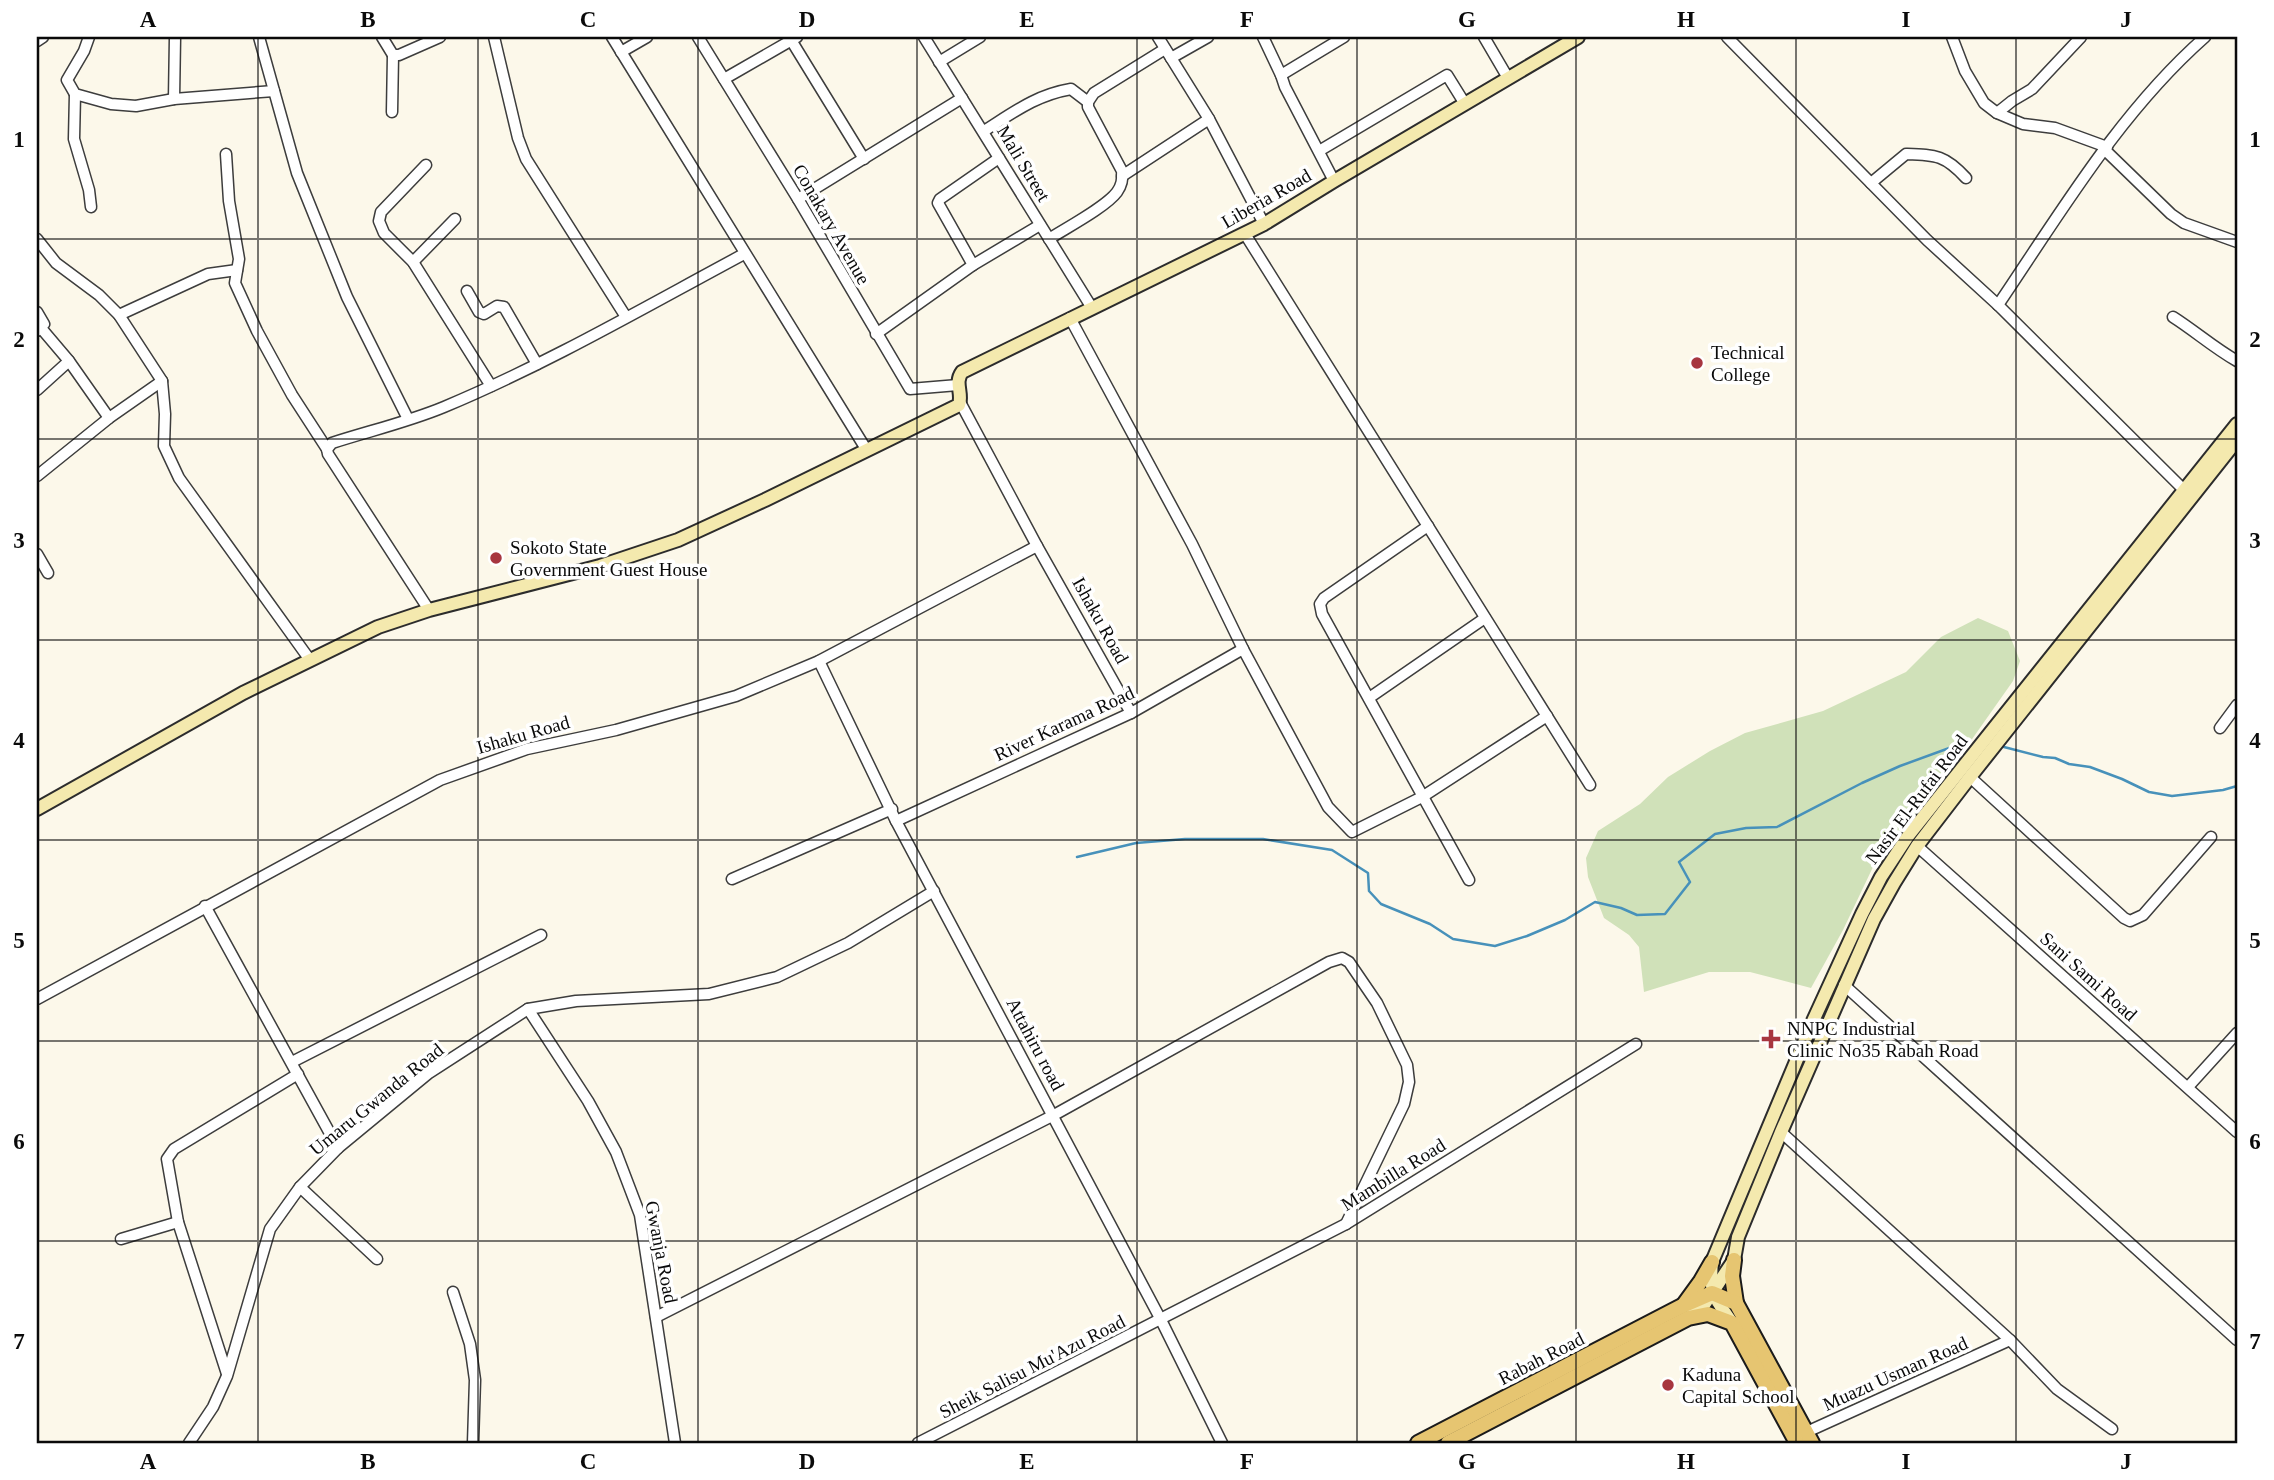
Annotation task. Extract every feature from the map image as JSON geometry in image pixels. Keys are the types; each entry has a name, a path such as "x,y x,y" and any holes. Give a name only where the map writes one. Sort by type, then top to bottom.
{"main road":[{"name":"Liberia Road","path":"960,378 1070,318 1264,224 1578,37"},
{"name":"Ishaku Road","path":"960,378 960,402"},
{"path":"37,809 243,693 378,627 429,610 600,566 678,540 765,500 959,405 960,402"},
{"name":"Nasir El-Rufai Road","path":"1712,1293 1734,1260 1738,1237 1781,1132 1874,919 1917,846 2034,686 2237,424"},
{"name":"Nasir El-Rufai Road","path":"1712,1293 1712,1262 1813,1021 1881,877 1908,836 2237,440"},
{"path":"1734,1260 1732,1276 1736,1303 1802,1439"},
{"path":"1712,1262 1685,1312 1708,1314 1732,1323"},
{"path":"1712,1293 1736,1303"},
{"path":"1712,1293 1802,1439"},
{"name":"Rabah Road","path":"1448,1443 1584,1365 1685,1312 1712,1293"},
{"name":"Rabah Road","path":"1418,1443 1584,1365"}],"street":[{"path":"37,41 43,37"},
{"path":"89,37 67,80 75,94 74,139 89,190 91,207"},
{"path":"174,99 175,37"},
{"path":"259,37 297,173 342,284 408,419"},
{"path":"382,37 393,55 392,112"},
{"path":"393,55 399,55 440,37"},
{"path":"494,37 518,138 526,159 626,317"},
{"path":"611,37 866,449"},
{"path":"621,52 647,37"},
{"name":"Conakary Avenue","path":"698,37 798,199 909,389 960,378"},
{"name":"Mali Street","path":"924,37 1092,308"},
{"path":"940,62 980,37"},
{"path":"1158,37 1209,119 1264,224"},
{"path":"1049,239 1117,192 1122,176 1122,170 1088,107 1094,93 1168,53 1208,37"},
{"path":"1263,37 1285,87 1334,181"},
{"path":"1281,75 1344,37"},
{"path":"1484,37 1507,78"},
{"path":"1727,37 1927,240 1998,305 2184,490"},
{"path":"1952,37 1965,71 1984,103 1997,113 2022,124 2054,128 2106,149 2171,214 2184,223 2237,242"},
{"path":"1997,113 2032,89 2081,37"},
{"path":"1998,305 2127,119 2172,68 2205,37"},
{"path":"724,79 794,38 863,159"},
{"path":"1320,152 1447,75 1465,104"},
{"path":"984,131 1050,92 1071,89 1088,102"},
{"path":"75,94 111,104 136,106 174,99 274,91"},
{"path":"798,199 962,98"},
{"path":"1122,176 1209,119"},
{"path":"226,154 229,201 239,259 235,283 257,331 292,395 429,610"},
{"path":"1871,183 1906,155 1942,157 1966,178"},
{"path":"973,265 938,203 999,158"},
{"path":"426,165 381,212 379,221 384,233 413,262 491,386"},
{"path":"413,262 455,219"},
{"path":"876,334 973,265 1040,225"},
{"path":"1245,234 1590,785"},
{"path":"37,239 56,263 99,295 119,315 162,381 164,446 179,478 310,660"},
{"path":"327,449 331,443 440,408 537,365 744,254"},
{"path":"119,315 208,274 237,270"},
{"path":"467,291 479,312 484,314 497,306 504,307 537,365"},
{"path":"37,312 44,324 39,330 69,362 109,418"},
{"path":"2173,317 2237,361"},
{"path":"1070,318 1192,544 1243,649 1328,807 1352,832 1422,797 1548,716"},
{"path":"37,390 69,362"},
{"path":"37,476 109,418 162,381"},
{"name":"Ishaku Road","path":"960,402 1131,713"},
{"path":"1428,526 1324,598 1320,604 1322,614 1469,880"},
{"name":"Ishaku Road","path":"37,999 440,780 527,749 617,730 736,696 819,661 1037,546"},
{"path":"37,554 48,573"},
{"path":"1369,698 1485,618"},
{"name":"River Karama Road","path":"896,821 1131,713 1243,649"},
{"name":"Attahiru road","path":"819,661 896,821 1054,1115 1222,1443"},
{"path":"2220,728 2237,705"},
{"path":"1970,777 2123,918 2130,921 2143,915 2211,837"},
{"path":"732,879 891,809"},
{"name":"Sani Sami Road","path":"1917,846 2237,1132"},
{"name":"Umaru Gwanda Road","path":"188,1443 213,1407 227,1376 270,1229 300,1187 338,1148 429,1073 528,1009 576,1001 709,994 777,977 848,943 934,891"},
{"path":"205,906 338,1148"},
{"path":"292,1062 541,935"},
{"path":"656,1317 1054,1115 1329,962 1342,958 1349,962 1377,1003 1407,1065 1409,1082 1404,1104 1346,1224"},
{"path":"1844,985 2237,1340"},
{"name":"Gwanja Road","path":"528,1009 588,1101 616,1152 640,1214 675,1443"},
{"path":"2188,1087 2237,1033"},
{"name":"Mambilla Road","path":"1161,1320 1346,1224 1636,1044"},
{"path":"227,1376 178,1222 167,1159 174,1149 298,1074"},
{"path":"1781,1132 2010,1340 2057,1389 2112,1429"},
{"path":"300,1187 377,1259"},
{"path":"121,1239 178,1222"},
{"path":"453,1292 470,1344 475,1380 473,1443"},
{"name":"Sheik Salisu Mu'Azu Road","path":"918,1443 1161,1320"},
{"name":"Muazu Usman Road","path":"1802,1439 2010,1340"}],"green space":[{"path":"1978,618 2008,631 2020,661 2013,681 1932,796 1873,867 1811,988 1750,972 1709,972 1644,992 1639,947 1629,935 1604,918 1588,877 1586,858 1598,831 1640,804 1668,777 1710,751 1745,733 1823,711 1906,672 1941,637"}],"waterway":[{"path":"1077,857 1136,843 1185,839 1263,839 1332,850 1368,873 1369,891 1381,904 1430,924 1453,939 1495,946 1565,920 1595,902 1637,915 1665,914 1690,882 1679,862 1715,834 1746,828 1777,827 1862,783 1952,747"},
{"path":"2004,747 2090,767 2149,792 2172,796 2237,786"}],"place":[{"name":"Technical College","path":"1697,363"},
{"name":"Sokoto State Government Guest House","path":"496,558"},
{"name":"NNPC Industrial Clinic No35 Rabah Road","path":"1771,1039"},
{"name":"Kaduna Capital School","path":"1668,1385"}]}
